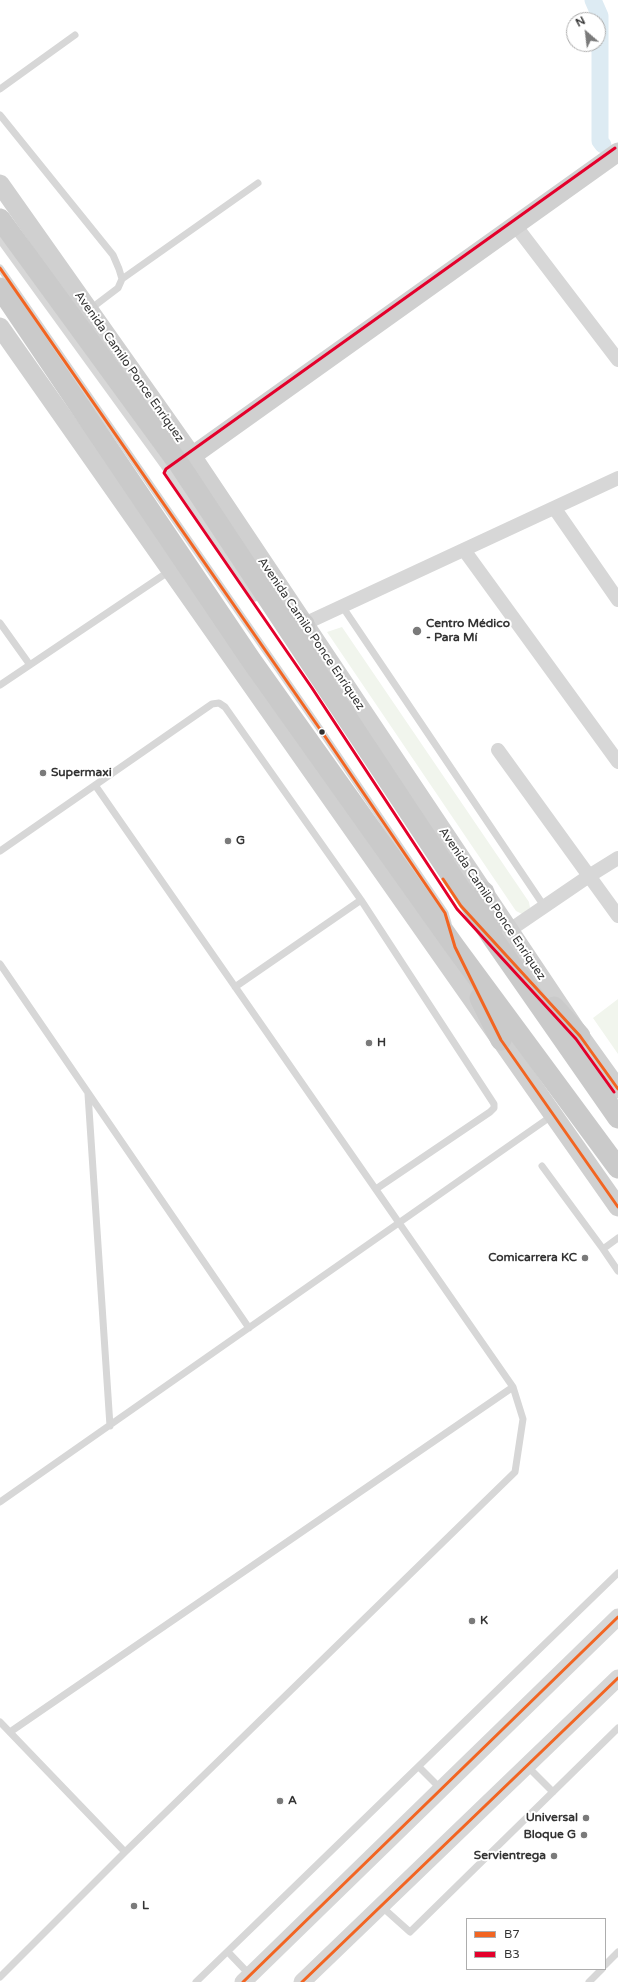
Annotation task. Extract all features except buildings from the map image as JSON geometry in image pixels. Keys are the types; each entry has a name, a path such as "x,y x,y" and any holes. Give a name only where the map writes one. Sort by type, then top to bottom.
{"main road":[{"path":"180,464 618,152"},
{"name":"Avenida Camilo Ponce Enríquez","path":"0,184 89,310 180,464 309,660 502,935 511,964 618,1118"},
{"name":"Avenida Camilo Ponce Enríquez","path":"0,219 180,464 304,624 484,892"},
{"path":"0,288 251,660 418,897 618,1168"},
{"path":"0,327 618,1207"},
{"path":"277,611 304,624 309,660"},
{"path":"378,840 388,879 418,897"},
{"path":"484,892 502,935 580,1036 618,1089"},
{"path":"455,948 501,1040"}],"street":[{"path":"515,225 618,360"},
{"path":"304,624 618,478"},
{"path":"555,508 618,600"},
{"path":"464,550 618,762"},
{"path":"498,750 618,916"},
{"path":"502,935 618,858"},
{"path":"246,1979 618,1617"},
{"path":"302,1982 618,1678"}],"lane":[{"path":"0,89 75,35"},
{"path":"0,115 113,255 122,280"},
{"path":"89,310 118,288 122,280 258,183"},
{"name":"Avenida Camilo Ponce Enríquez","path":"0,240 180,464 316,685 461,906 502,935"},
{"path":"0,268 322,732 445,913 455,948"},
{"path":"0,685 171,570"},
{"path":"342,606 544,906"},
{"path":"0,623 30,665"},
{"path":"0,851 212,704 219,703 225,707 361,900 494,1104 494,1108 490,1112 376,1189"},
{"path":"0,1977 125,1852 515,1472 523,1419 512,1387 400,1223 94,785"},
{"path":"235,987 361,900"},
{"path":"0,964 249,1328"},
{"path":"88,1094 110,1426"},
{"path":"0,1502 553,1115"},
{"path":"542,1166 618,1271"},
{"path":"602,1249 618,1238"},
{"path":"10,1732 512,1387"},
{"path":"196,1982 618,1572"},
{"path":"0,1722 125,1852"},
{"path":"381,1906 410,1932 618,1728"},
{"path":"526,1766 553,1792"},
{"path":"419,1767 441,1789"},
{"path":"228,1952 246,1979"},
{"path":"606,1964 618,1952"},
{"path":"589,1982 601,1970"}],"shaded area":[{"path":"342,627 529,902 530,908 522,914 516,911 327,632"},
{"path":"618,999 618,1054 593,1018"}],"waterway":[{"path":"593,0 600,16 600,141 603,145"}],"transit line":[{"name":"B3","path":"614,1092 576,1039 457,909 312,688 164,473 166,469 615,148"},
{"name":"B7","path":"0,268 322,732 445,913 455,947 501,1040 618,1207"},
{"name":"B7","path":"443,879 461,906 580,1036 618,1089"},
{"name":"B7","path":"243,1982 618,1617"},
{"name":"B7","path":"302,1982 618,1678"}],"place":[{"name":"Centro Médico - Para Mí","path":"417,631"},
{"name":"Supermaxi","path":"43,773"},
{"name":"G","path":"228,841"},
{"name":"H","path":"369,1043"},
{"name":"Comicarrera KC","path":"585,1258"},
{"name":"K","path":"472,1621"},
{"name":"A","path":"280,1801"},
{"name":"Universal","path":"586,1818"},
{"name":"Bloque G","path":"584,1835"},
{"name":"Servientrega","path":"554,1856"},
{"name":"L","path":"134,1906"}]}
